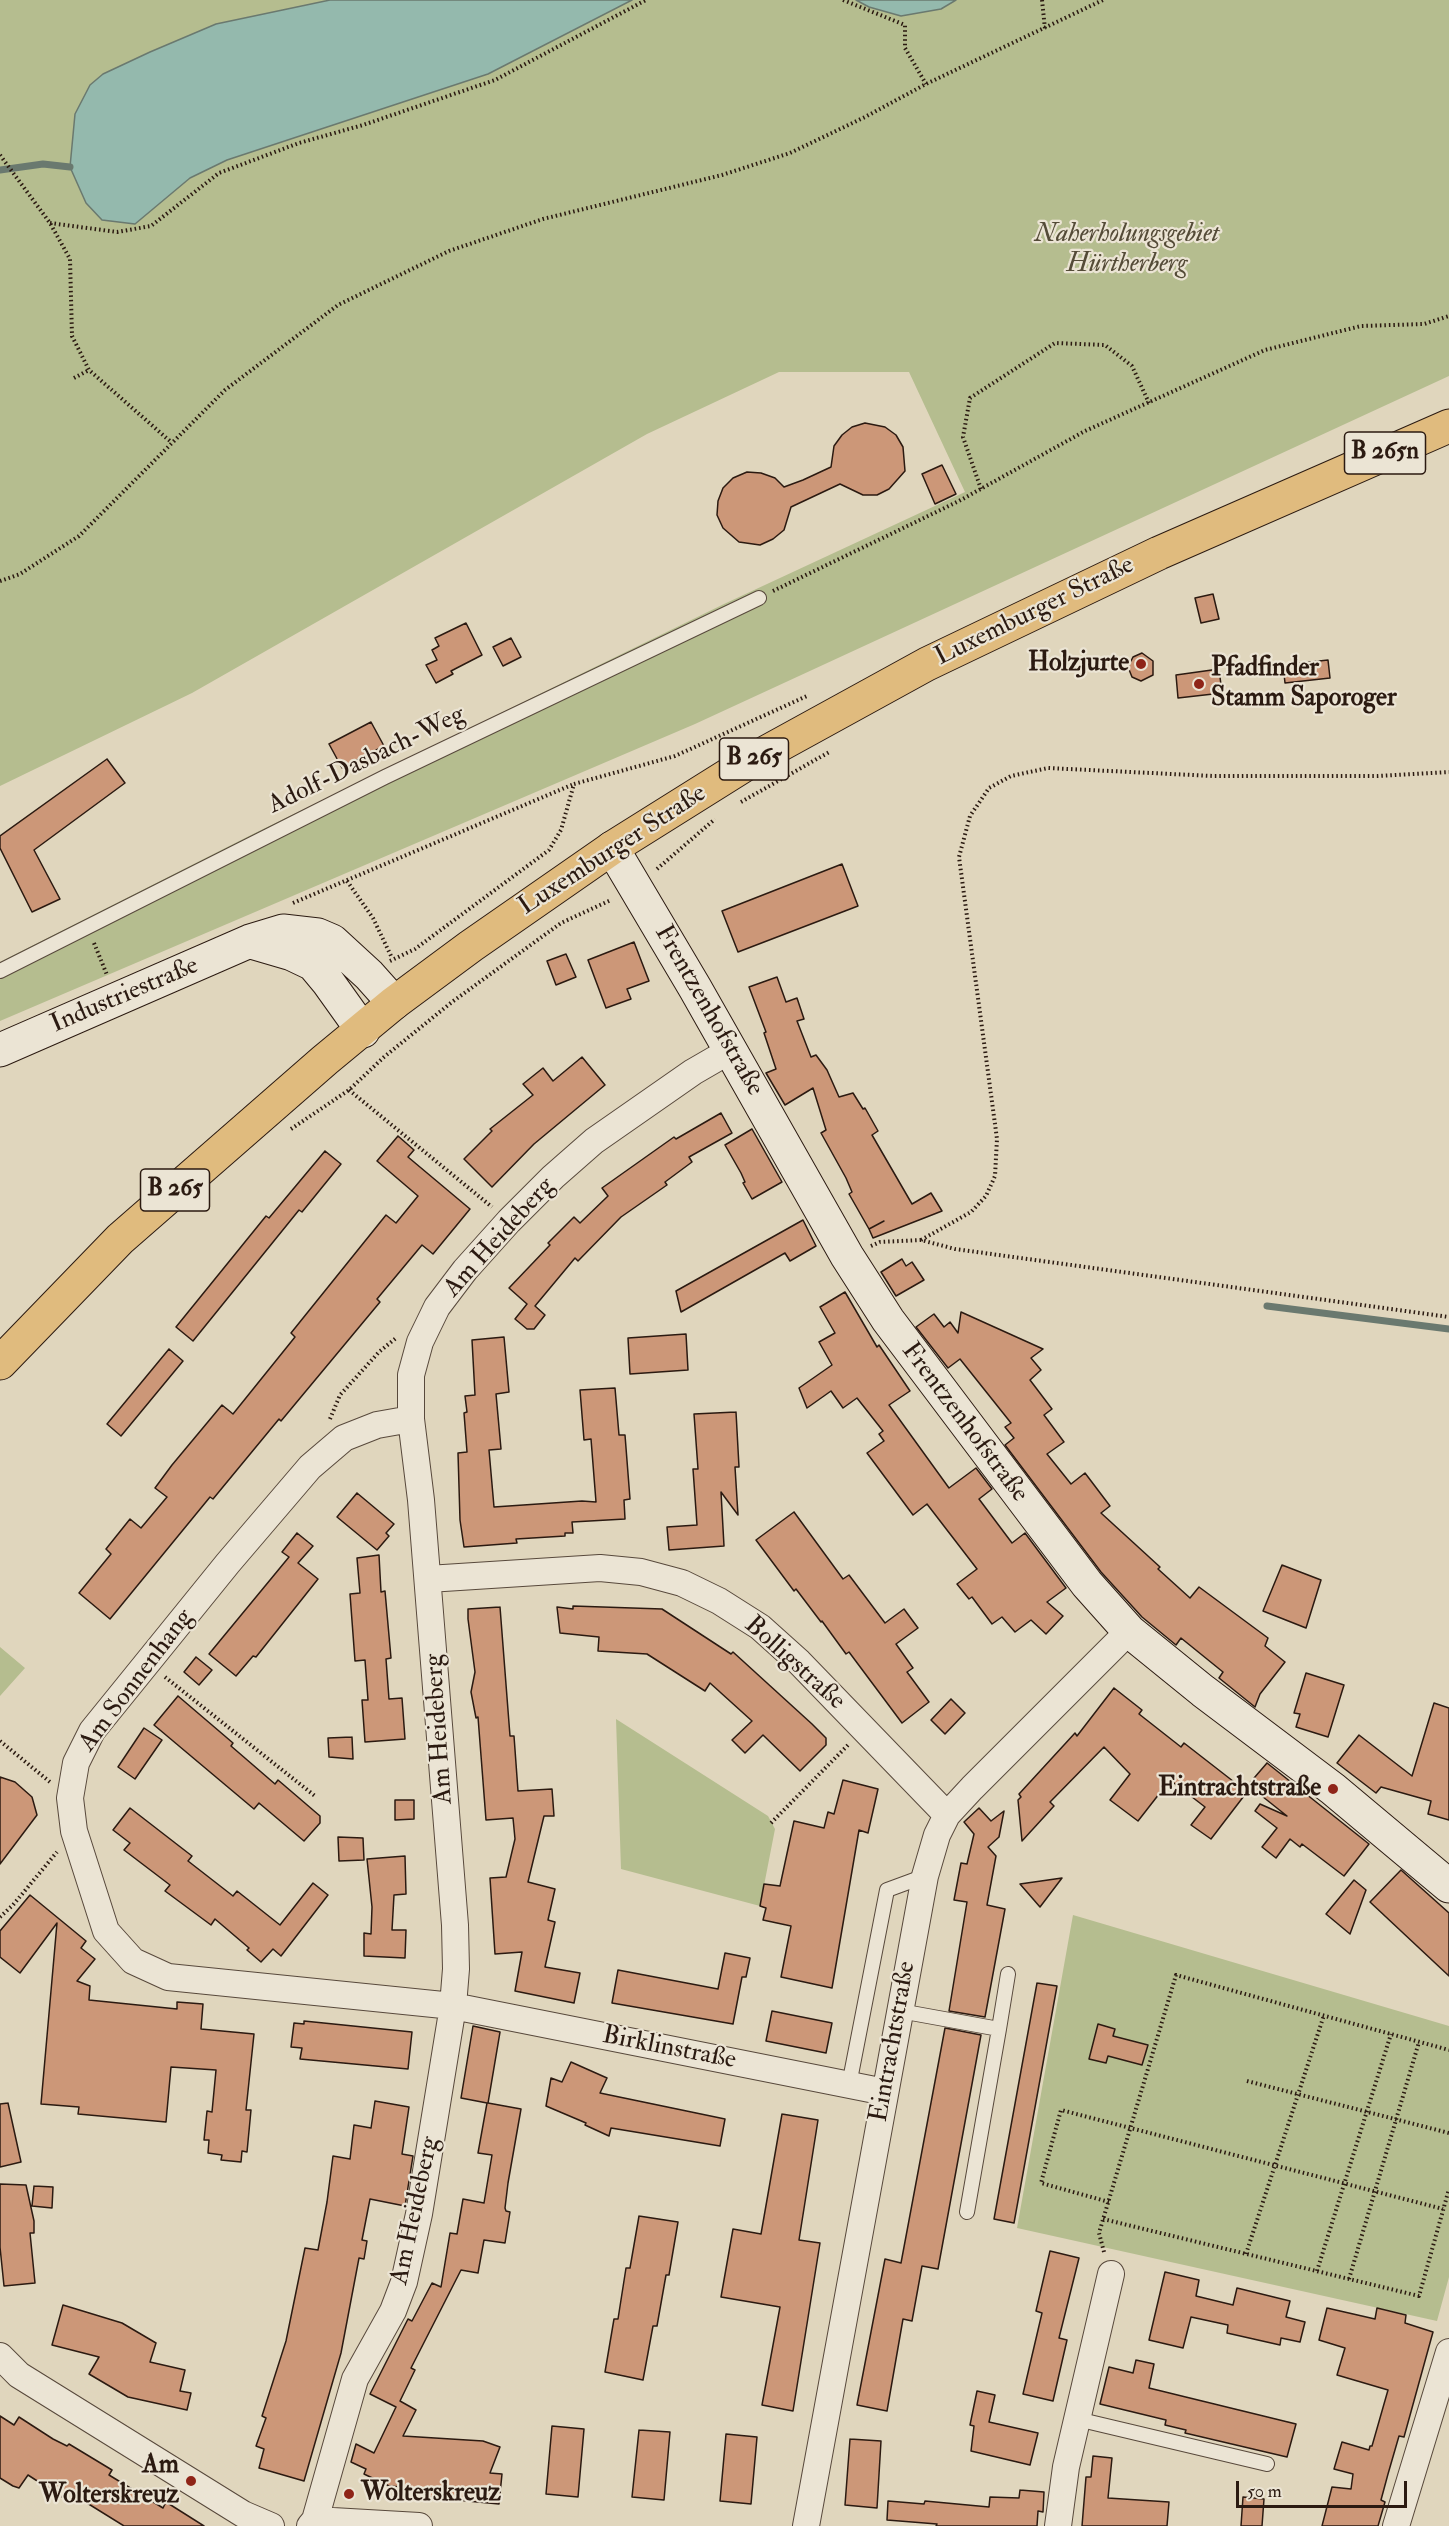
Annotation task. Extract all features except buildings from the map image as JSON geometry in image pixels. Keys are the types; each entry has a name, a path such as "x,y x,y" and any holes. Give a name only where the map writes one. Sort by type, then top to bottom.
{"main road":[{"name":"B 265n","path":"1322,483 1449,426"},
{"name":"B 265n","path":"1322,483 1449,444"},
{"name":"Luxemburger Straße","path":"0,1364 120,1239 286,1094 394,1003 471,946 612,848 754,759 927,664 1159,553 1322,483"}],"street":[{"name":"Frentzenhofstraße","path":"612,848 731,1050 847,1256 888,1320 964,1425 1086,1584 1129,1631 1203,1691 1333,1790 1449,1886"},
{"name":"Industriestraße","path":"0,1050 250,941 283,931 318,935 325,938 344,951 394,1003"},
{"path":"250,941 292,954 313,964 363,1031"},
{"name":"Am Heideberg","path":"313,2523 348,2398 393,2311 404,2282 419,2214 453,2007 456,1969 455,1926 428,1579 411,1419 411,1375 424,1333 444,1298 509,1221 594,1141 693,1072 731,1050"},
{"name":"Am Sonnenhang","path":"411,1419 377,1425 344,1438 310,1467 92,1731 76,1763 70,1798 74,1831 106,1931 133,1961 168,1977 453,2007"},
{"name":"Bolligstraße","path":"428,1579 600,1568 640,1572 682,1583 719,1601 760,1627 799,1662 947,1815"},
{"name":"Eintrachtstraße","path":"806,2526 925,1876 937,1835 947,1815 1129,1631"},
{"name":"Birklinstraße","path":"453,2007 885,2092"},
{"path":"1058,2526 1066,2468 1111,2274"},
{"path":"1396,2526 1449,2352"},
{"path":"0,2356 19,2375 243,2514 271,2526"},
{"path":"313,2523 419,2526"}],"lane":[{"name":"Adolf-Dasbach-Weg","path":"0,971 385,777 759,598"},
{"path":"849,2085 887,1890 925,1876"},
{"path":"967,2212 1008,1974"},
{"path":"900,2011 999,2029"},
{"path":"1077,2419 1267,2464"}],"path":[{"path":"50,224 117,232 150,226 219,172 299,143 363,125 495,80 646,0"},
{"path":"843,0 905,25 905,48 926,84"},
{"path":"1042,0 1045,29"},
{"path":"0,581 20,574 79,536 225,390 338,305 449,251 543,219 722,175 790,153 865,117 926,84 1103,0"},
{"path":"0,155 50,224 70,259 72,336 89,370 171,442"},
{"path":"759,598 959,501 1085,431 1265,350 1361,326 1424,324 1449,316"},
{"path":"981,489 963,437 970,398 1054,343 1105,345 1132,366 1149,403"},
{"path":"74,378 89,370"},
{"path":"739,804 831,751"},
{"path":"921,1240 971,1212 986,1196 995,1176 997,1139 959,857 970,816 989,788 1011,776 1048,768 1213,776 1377,776 1449,772"},
{"path":"415,949 393,959 373,918 347,881 574,784"},
{"path":"658,868 718,816"},
{"path":"452,1002 561,923 608,902"},
{"path":"88,928 108,976"},
{"path":"349,1090 509,1221"},
{"path":"847,1256 880,1242 921,1240 955,1249 1449,1317"},
{"path":"327,1426 340,1395 379,1352 404,1332"},
{"path":"147,1663 315,1796"},
{"path":"771,1823 864,1729"},
{"path":"0,1741 70,1798"},
{"path":"0,1917 13,1905 74,1831"},
{"path":"1111,2274 1105,2260 1099,2233 1176,1975 1449,2050"},
{"path":"1246,2254 1323,2015"},
{"path":"1317,2271 1391,2034"},
{"path":"1349,2279 1419,2042"},
{"path":"1246,2081 1449,2133"},
{"path":"1109,2202 1041,2183 1061,2110 1443,2209"},
{"path":"1103,2219 1419,2296 1449,2189"}],"green space":[{"name":"Naherholungsgebiet Hürtherberg","path":"0,0 330,0 216,24 103,74 90,85 135,224 190,178 227,160 488,74 632,0 856,0 870,7 941,9 956,0 1449,0 1449,376 695,724 0,1021 0,962 255,833 724,604 965,492 909,372 779,372 647,434 192,693 0,786"},
{"path":"0,1647 25,1668 0,1696"},
{"path":"616,1719 768,1816 775,1829 760,1906 621,1869"},
{"path":"1073,1915 1449,2026 1449,2277 1437,2321 1017,2228"}],"water":[{"path":"330,0 632,0 488,74 227,160 190,178 135,224 102,220 86,203 70,167 75,114 90,85 103,74 216,24"},
{"path":"856,0 956,0 941,9 901,16 869,7"}],"waterway":[{"path":"0,170 43,164 70,167"},
{"path":"1267,1306 1449,1329"}],"place":[{"name":"Holzjurte","path":"1141,664"},
{"name":"Pfadfinder Stamm Saporoger","path":"1199,684"},
{"name":"Eintrachtstraße","path":"1333,1789"},
{"name":"Am Wolterskreuz","path":"191,2481"},
{"name":"Wolterskreuz","path":"349,2494"}]}
